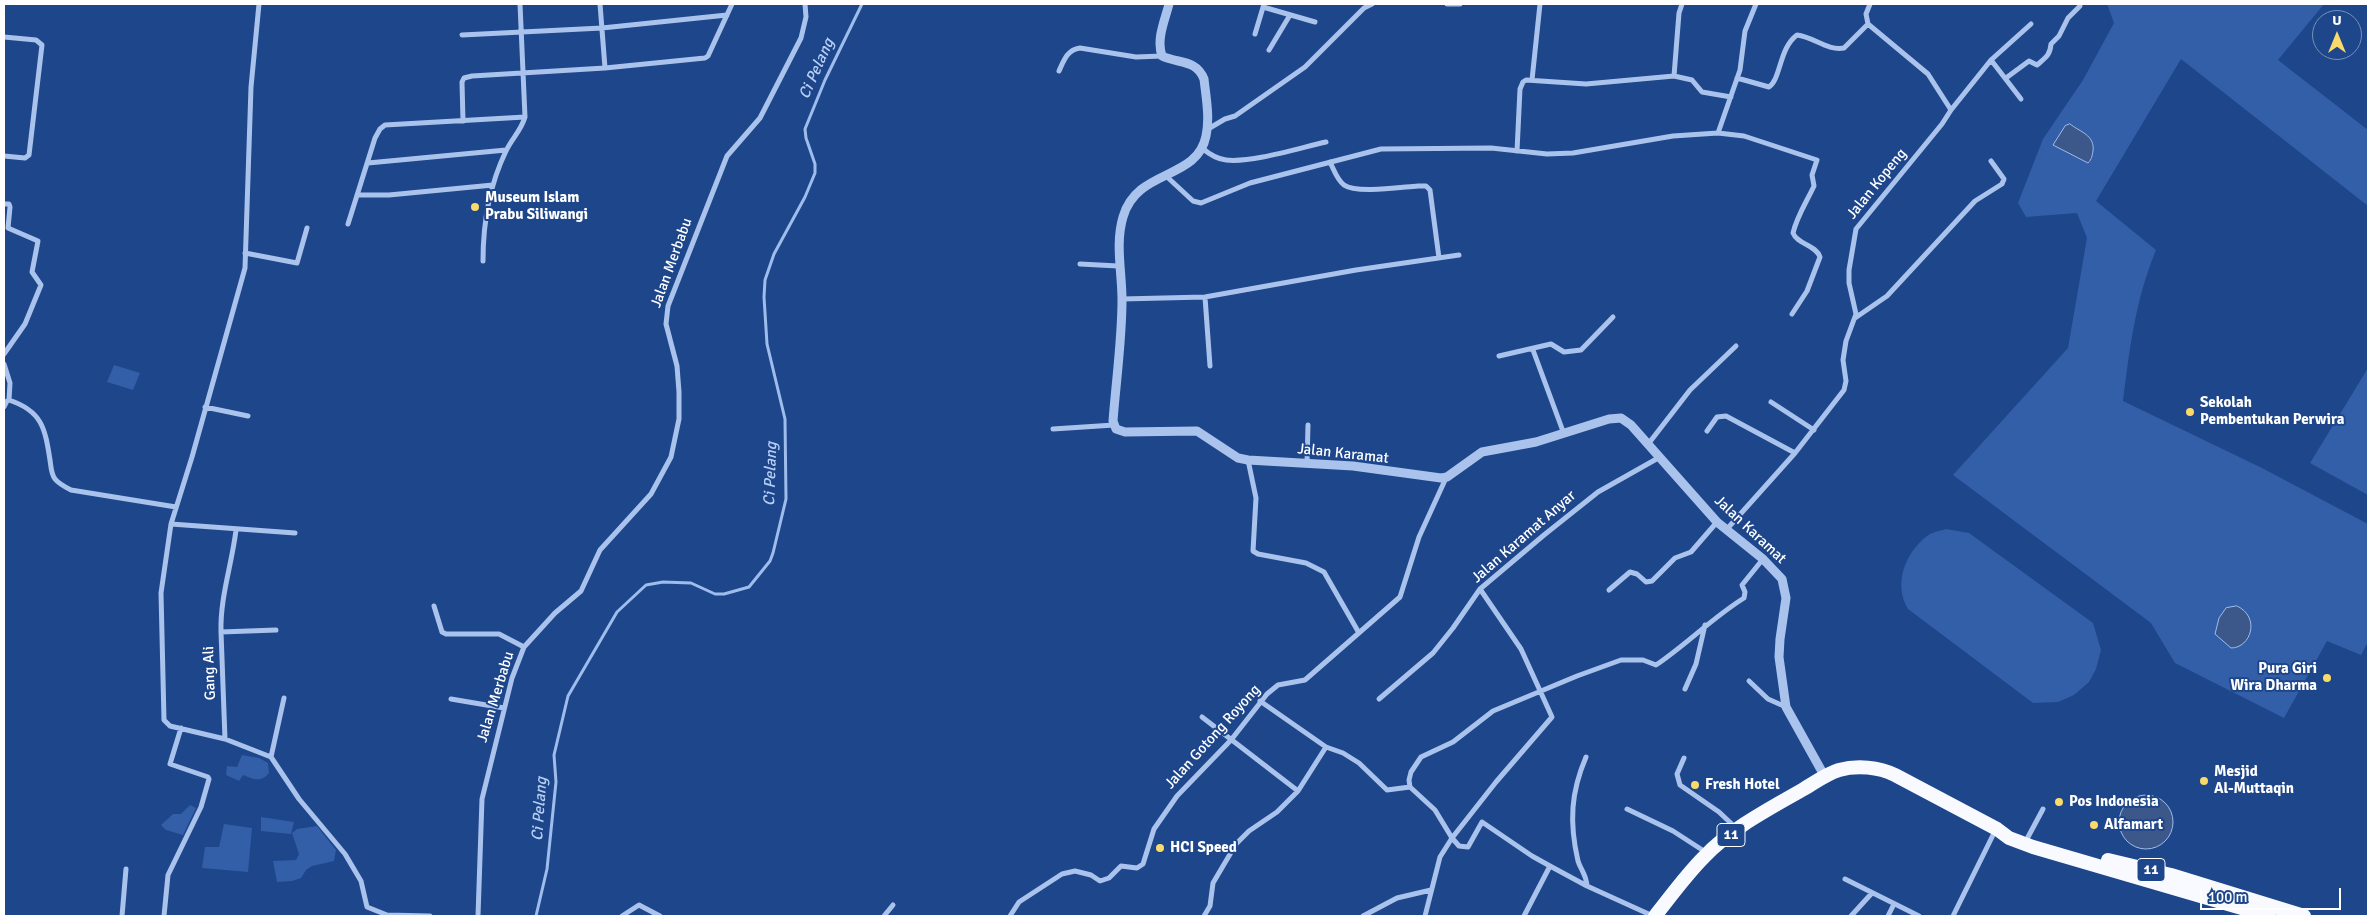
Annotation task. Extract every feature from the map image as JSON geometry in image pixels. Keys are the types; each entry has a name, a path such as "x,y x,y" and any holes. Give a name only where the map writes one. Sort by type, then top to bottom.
{"highway":[{"name":"11","path":"1655,916 1708,853 1738,830 1761,814 1825,777 1839,770 1853,768 1887,771 1996,829 2009,838 2065,858 2166,884 2269,916"},
{"name":"11","path":"1996,829 2171,875 2304,916"}],"street":[{"path":"259,4 251,87 246,253 239,292 172,524 161,593 163,716 167,725 224,739 271,757 300,799 346,854 361,881 367,907 387,915 430,916"},
{"path":"483,261 485,217 493,186 506,150 520,131 525,117 525,73 520,4"},
{"path":"600,4 605,68"},
{"path":"463,121 462,82 464,78 605,68 705,58 708,56 732,4"},
{"name":"Jalan Merbabu","path":"478,916 482,799 512,678 524,648 555,613 581,591 600,550 651,494 671,457 679,419 679,392 677,366 666,324 668,306 727,156 760,118 801,38 806,18 806,4"},
{"path":"1162,56 1160,42 1169,4"},
{"path":"1207,129 1235,116 1305,67 1364,8 1372,4"},
{"path":"1447,4 1460,4"},
{"path":"1532,80 1540,4"},
{"path":"1674,76 1679,13 1682,4"},
{"path":"1718,134 1743,57 1745,31 1756,4"},
{"path":"1870,4 1866,14 1868,24 1928,74 1950,110"},
{"path":"1255,34 1264,5 1316,22"},
{"path":"2006,78 2029,61 2037,65 2046,58 2051,50 2050,44 2059,36 2068,18 2080,6"},
{"path":"462,36 522,31 602,28 727,15"},
{"path":"1269,50 1290,15"},
{"path":"1737,78 1769,86 1774,82 1787,46 1797,35 1841,49 1868,24"},
{"name":"Jalan Kopeng","path":"1727,529 1795,453 1846,386 1843,360 1846,341 1855,318 1856,310 1849,283 1849,270 1856,229 1942,124 1950,110 1991,60 2031,24"},
{"path":"4,37 40,41 42,49 29,155 25,158 4,156"},
{"path":"1053,429 1114,425 1122,299 1118,266 1123,218 1126,209 1144,186 1189,163 1202,148 1207,129 1204,79 1201,72 1192,64 1162,56 1136,57 1080,48 1072,49 1066,55 1059,71"},
{"path":"1991,60 2021,99"},
{"path":"1517,152 1517,121 1521,84 1524,81 1586,84 1674,76 1692,80 1702,92 1731,97"},
{"path":"348,224 375,138 380,129 385,125 525,117"},
{"path":"1166,175 1194,201 1201,203 1250,183 1381,150 1406,148 1491,148 1547,154 1573,153 1649,139 1718,134 1744,136 1817,160 1812,175 1814,186 1792,233 1794,237 1817,252 1820,257 1807,291 1792,314"},
{"path":"1202,148 1213,156 1225,160 1243,160 1326,142"},
{"path":"368,163 506,150"},
{"path":"1855,318 1887,296 1964,211 1975,201 2002,184 2004,179 1991,161"},
{"path":"1330,162 1338,179 1345,186 1358,189 1426,186 1430,190 1439,258"},
{"path":"357,195 389,195 493,186"},
{"path":"4,204 9,204 10,207 8,228 38,241 32,272 41,285 25,324 4,354"},
{"path":"246,253 297,263 307,228"},
{"path":"1122,299 1204,297 1356,270 1459,255"},
{"path":"1080,264 1118,266"},
{"path":"1204,297 1210,366"},
{"path":"1499,356 1533,350 1553,344 1564,352 1581,350 1613,317"},
{"path":"1649,444 1690,390 1736,346"},
{"path":"1533,350 1564,434"},
{"path":"4,364 10,382 9,400 4,407"},
{"path":"9,400 30,410 38,417 47,437 52,473 60,484 71,490 176,507"},
{"path":"1771,402 1814,430"},
{"path":"205,407 248,416"},
{"path":"1707,431 1717,417 1726,416 1795,453"},
{"name":"Jalan Karamat","path":"1114,425 1120,431 1125,432 1197,431 1238,458 1248,460 1353,466 1429,478 1447,477 1482,452 1564,434 1616,418 1626,420 1717,522 1763,559 1782,579 1786,593 1779,651 1786,708 1825,777"},
{"path":"1307,463 1308,425"},
{"name":"Jalan Karamat Anyar","path":"1379,699 1433,653 1459,621 1480,589 1594,495 1661,457"},
{"path":"1248,460 1256,498 1253,551 1258,554 1306,563 1324,572 1359,633"},
{"name":"Jalan Gotong Royong","path":"1010,916 1024,898 1062,874 1075,871 1091,875 1100,881 1109,878 1120,866 1140,867 1146,860 1151,834 1177,796 1231,740 1260,700 1278,685 1304,680 1400,597 1419,537 1447,477"},
{"path":"1610,590 1630,572 1637,574 1646,582 1652,581 1675,558 1691,552 1717,522"},
{"path":"172,524 295,533"},
{"path":"221,632 220,609 232,560 236,530"},
{"path":"1655,916 1587,886 1550,866 1482,822 1468,847 1459,846 1435,810 1410,786 1411,772 1416,763 1426,754 1453,742 1493,711 1621,660 1643,660 1656,665 1691,639 1705,625 1744,598 1745,592 1742,586 1763,559"},
{"path":"1425,916 1440,857 1452,838 1496,782 1550,722 1551,711 1521,649 1480,589"},
{"path":"434,606 442,632 446,634 499,634 524,648"},
{"path":"1685,689 1696,664 1705,625"},
{"name":"Gang Ali","path":"224,739 221,632 276,630"},
{"path":"1749,680 1768,698 1786,708"},
{"path":"271,757 284,698"},
{"path":"451,698 504,708"},
{"path":"1260,700 1326,747 1343,753 1359,763 1388,790 1410,786"},
{"path":"1202,717 1298,791"},
{"path":"164,916 168,875 201,807 209,779 208,777 170,764 181,728"},
{"path":"1204,916 1210,906 1213,883 1242,836 1277,812 1298,791 1326,747"},
{"path":"1586,757 1572,796 1572,810 1578,862 1585,872 1587,886"},
{"path":"1684,758 1677,774 1680,785 1719,812 1738,830"},
{"path":"1628,809 1673,831 1708,853"},
{"path":"2028,837 2043,809"},
{"path":"1953,916 1996,829"},
{"path":"1524,916 1550,866"},
{"path":"122,916 126,870"},
{"path":"1845,879 1919,916"},
{"path":"1363,916 1398,898 1431,890"},
{"path":"1851,916 1872,893"},
{"path":"1888,916 1894,904"},
{"path":"622,916 638,905 660,916"},
{"path":"884,916 893,905"}],"shaded area":[{"path":"2107,4 2324,4 2319,10 2312,10 2312,19 2278,60 2368,130 2368,206 2181,59 2096,201 2156,250 2138,306 2123,401 2262,468 2368,524 2368,642 2361,655 2327,641 2284,718 2175,663 2151,623 1953,475 2068,348 2087,238 2077,213 2026,217 2018,203 2043,139 2083,80 2114,23"},
{"path":"2070,124 2086,134 2092,141 2093,151 2088,163 2053,145 2065,126"},
{"path":"114,365 140,373 133,390 107,382"},
{"path":"2368,368 2368,495 2310,463"},
{"path":"1946,529 1969,533 2093,623 2101,650 2096,669 2089,682 2074,695 2058,702 2033,703 1908,609 1902,589 1902,579 1907,560 1919,543 1927,536"},
{"path":"2237,606 2249,617 2250,631 2244,643 2238,647 2231,648 2215,634 2219,618 2226,608"},
{"path":"242,755 259,758 268,763 269,773 260,779 243,775 239,781 226,775 227,766 237,767"},
{"path":"2141,795 2151,795 2161,799 2169,807 2173,822 2169,837 2161,845 2151,849 2141,849 2131,845 2123,837 2119,827 2119,817 2123,807 2131,799"},
{"path":"190,805 196,808 183,835 166,830 161,825 173,814 181,814"},
{"path":"261,817 294,822 291,834 261,831"},
{"path":"224,824 252,828 248,872 202,868 205,847 219,847"},
{"path":"317,826 336,850 334,861 312,866 306,870 301,878 277,882 273,861 296,860 299,854 292,833 297,829"}],"waterway":[{"name":"Ci Pelang","path":"536,916 547,869 556,782 554,755 568,696 617,612 646,585 663,582 691,583 715,594 724,594 749,587 770,561 773,553 786,499 785,419 767,344 764,297 765,280 774,254 805,197 815,173 815,164 806,138 805,129 825,80 862,4"}],"place":[{"name":"Museum Islam Prabu Siliwangi","path":"475,207"},
{"name":"Sekolah Pembentukan Perwira","path":"2190,412"},
{"name":"Pura Giri Wira Dharma","path":"2327,678"},
{"name":"Mesjid Al-Muttaqin","path":"2204,781"},
{"name":"Fresh Hotel","path":"1695,785"},
{"name":"Pos Indonesia","path":"2059,802"},
{"name":"Alfamart","path":"2094,825"},
{"name":"HCI Speed","path":"1160,848"}]}
